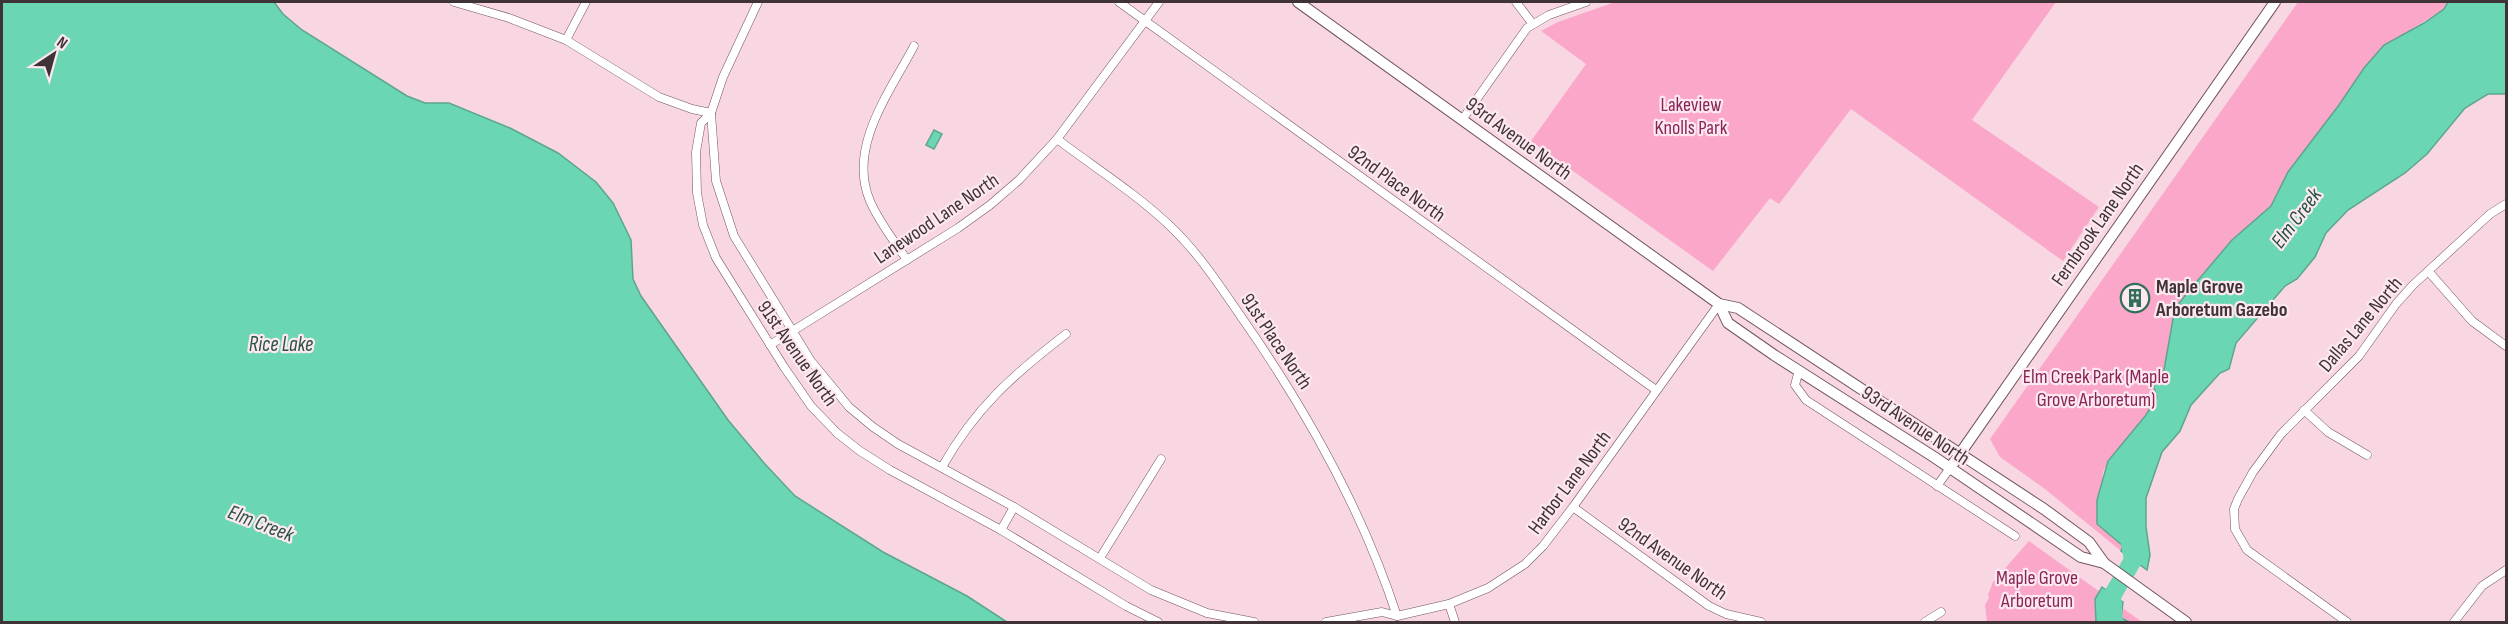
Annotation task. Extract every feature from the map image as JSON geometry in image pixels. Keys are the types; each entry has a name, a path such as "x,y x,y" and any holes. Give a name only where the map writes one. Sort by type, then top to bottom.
{"main road":[{"name":"93rd Avenue North","path":"1298,2 1719,304 1738,308 1771,332 1960,452 2089,542 2104,563 2186,622"},
{"name":"Fernbrook Lane North","path":"1950,468 2275,2"},
{"name":"93rd Avenue North","path":"1719,304 1728,323 1950,468 2081,557 2104,563"}],"street":[{"path":"454,2 509,18 566,40 659,98 711,112 723,77 758,2"},
{"path":"566,40 586,2"},
{"name":"92nd Place North","path":"1119,2 1656,390"},
{"name":"Lanewood Lane North","path":"770,345 907,260 990,205 1032,168 1057,140 1158,2"},
{"path":"1516,2 1532,23"},
{"path":"1462,120 1519,37 1532,23 1586,2"},
{"path":"907,260 869,199 863,161 866,142 873,124 914,46"},
{"name":"91st Avenue North","path":"711,112 716,181 734,236 792,331 823,376 849,407 885,436 1014,507 1152,590 1178,603 1207,613 1254,622"},
{"name":"91st Avenue North","path":"711,112 701,123 696,152 697,193 703,225 726,276 811,406 837,433 890,470 1001,530 1126,606 1158,622"},
{"name":"91st Place North","path":"1057,140 1169,224 1190,245 1212,274 1277,367 1350,498 1371,543 1394,619"},
{"name":"Dallas Lane North","path":"2347,622 2247,550 2235,529 2234,509 2253,472 2282,434 2360,356 2396,304 2490,214 2506,204"},
{"path":"2429,272 2472,321 2506,346"},
{"name":"Harbor Lane North","path":"1394,619 1449,604 1488,588 1525,564 1543,546 1573,507 1719,304"},
{"path":"942,467 961,434 981,408 1029,363 1066,334"},
{"path":"1799,370 1795,385 1806,400 2015,536"},
{"path":"2304,410 2328,432 2367,455"},
{"path":"1100,558 1161,459"},
{"path":"1937,486 1950,468"},
{"path":"1001,530 1014,507"},
{"name":"92nd Avenue North","path":"1573,507 1709,606 1726,614 1761,622"},
{"path":"2454,622 2482,586 2506,570"},
{"path":"1449,604 1455,622"},
{"path":"1326,622 1382,612 1394,619"},
{"path":"1925,622 1941,612"}],"green space":[{"name":"Lakeview Knolls Park","path":"1615,2 2056,2 1972,120 2099,207 2063,261 1851,109 1779,204 1770,198 1713,271 1531,141 1586,64 1541,31 1558,22"},
{"name":"Elm Creek Park (Maple Grove Arboretum)","path":"2298,2 2448,2 2444,9 2405,33 2364,68 2288,172 2271,206 2232,240 2188,292 2173,319 2164,370 2154,390 2157,397 2146,415 2108,461 2103,472 2097,524 2123,547 2121,551 2045,489 2000,457 1990,439"},
{"name":"Maple Grove Arboretum","path":"2029,541 2142,622 1987,622 1985,605 1993,582"}],"water":[{"name":"Rice Lake","path":"2,2 274,2 283,14 302,30 407,96 425,103 449,103 510,128 558,153 596,182 613,203 631,240 633,279 641,296 728,420 795,496 883,552 967,596 1007,622 2,622"},
{"path":"2448,2 2506,2 2506,94 2488,94 2465,108 2427,154 2405,173 2348,210 2326,233 2315,257 2297,279 2285,286 2236,343 2229,369 2220,373 2191,405 2180,431 2162,452 2146,498 2146,527 2150,555 2147,570 2121,551 2123,546 2097,524 2097,500 2108,461 2146,415 2157,397 2152,381 2164,370 2177,306 2232,240 2271,206 2288,172 2364,68 2384,45 2424,23 2444,9"},
{"path":"934,130 942,134 934,149 926,145"},
{"path":"2102,587 2123,602 2121,618 2129,622 2096,622 2095,599"}],"waterway":[{"name":"Elm Creek","path":"2114,622 2112,596 2133,560 2129,537"}],"place":[{"name":"Maple Grove Arboretum Gazebo","path":"2135,298"}]}
